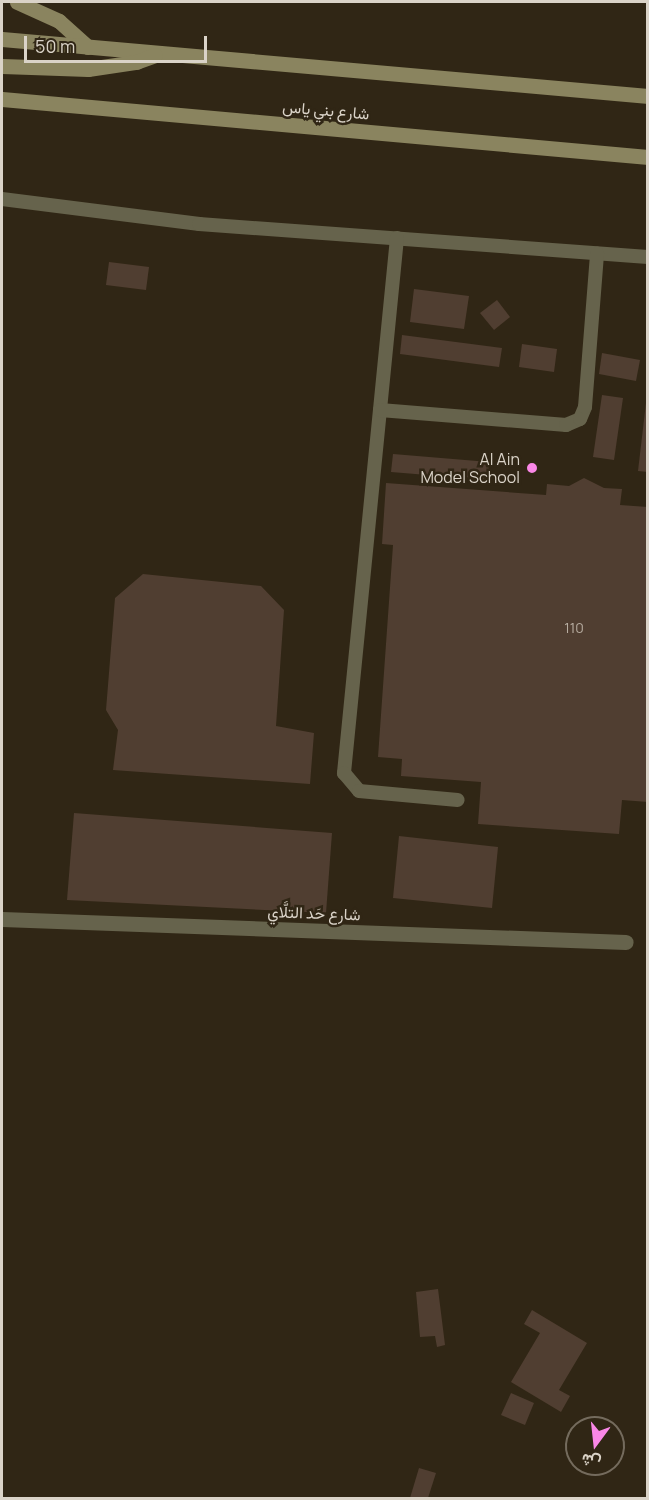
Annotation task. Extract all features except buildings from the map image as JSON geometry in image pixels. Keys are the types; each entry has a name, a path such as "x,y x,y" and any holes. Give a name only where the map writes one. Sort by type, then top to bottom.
{"main road":[{"path":"17,2 59,21 88,47"},
{"path":"2,39 648,96"},
{"path":"2,66 87,69 136,62 160,53"},
{"name":"شارع بني ياس","path":"3,100 648,156"}],"street":[{"name":"شارع حَد التلَّاي","path":"2,919 626,942"}],"lane":[{"path":"2,199 153,219 648,257"},
{"path":"397,238 344,773 359,791 458,800"},
{"path":"380,410 566,425 580,420 585,406 597,253"}],"place":[{"name":"Al Ain Model School","path":"532,468"}]}
